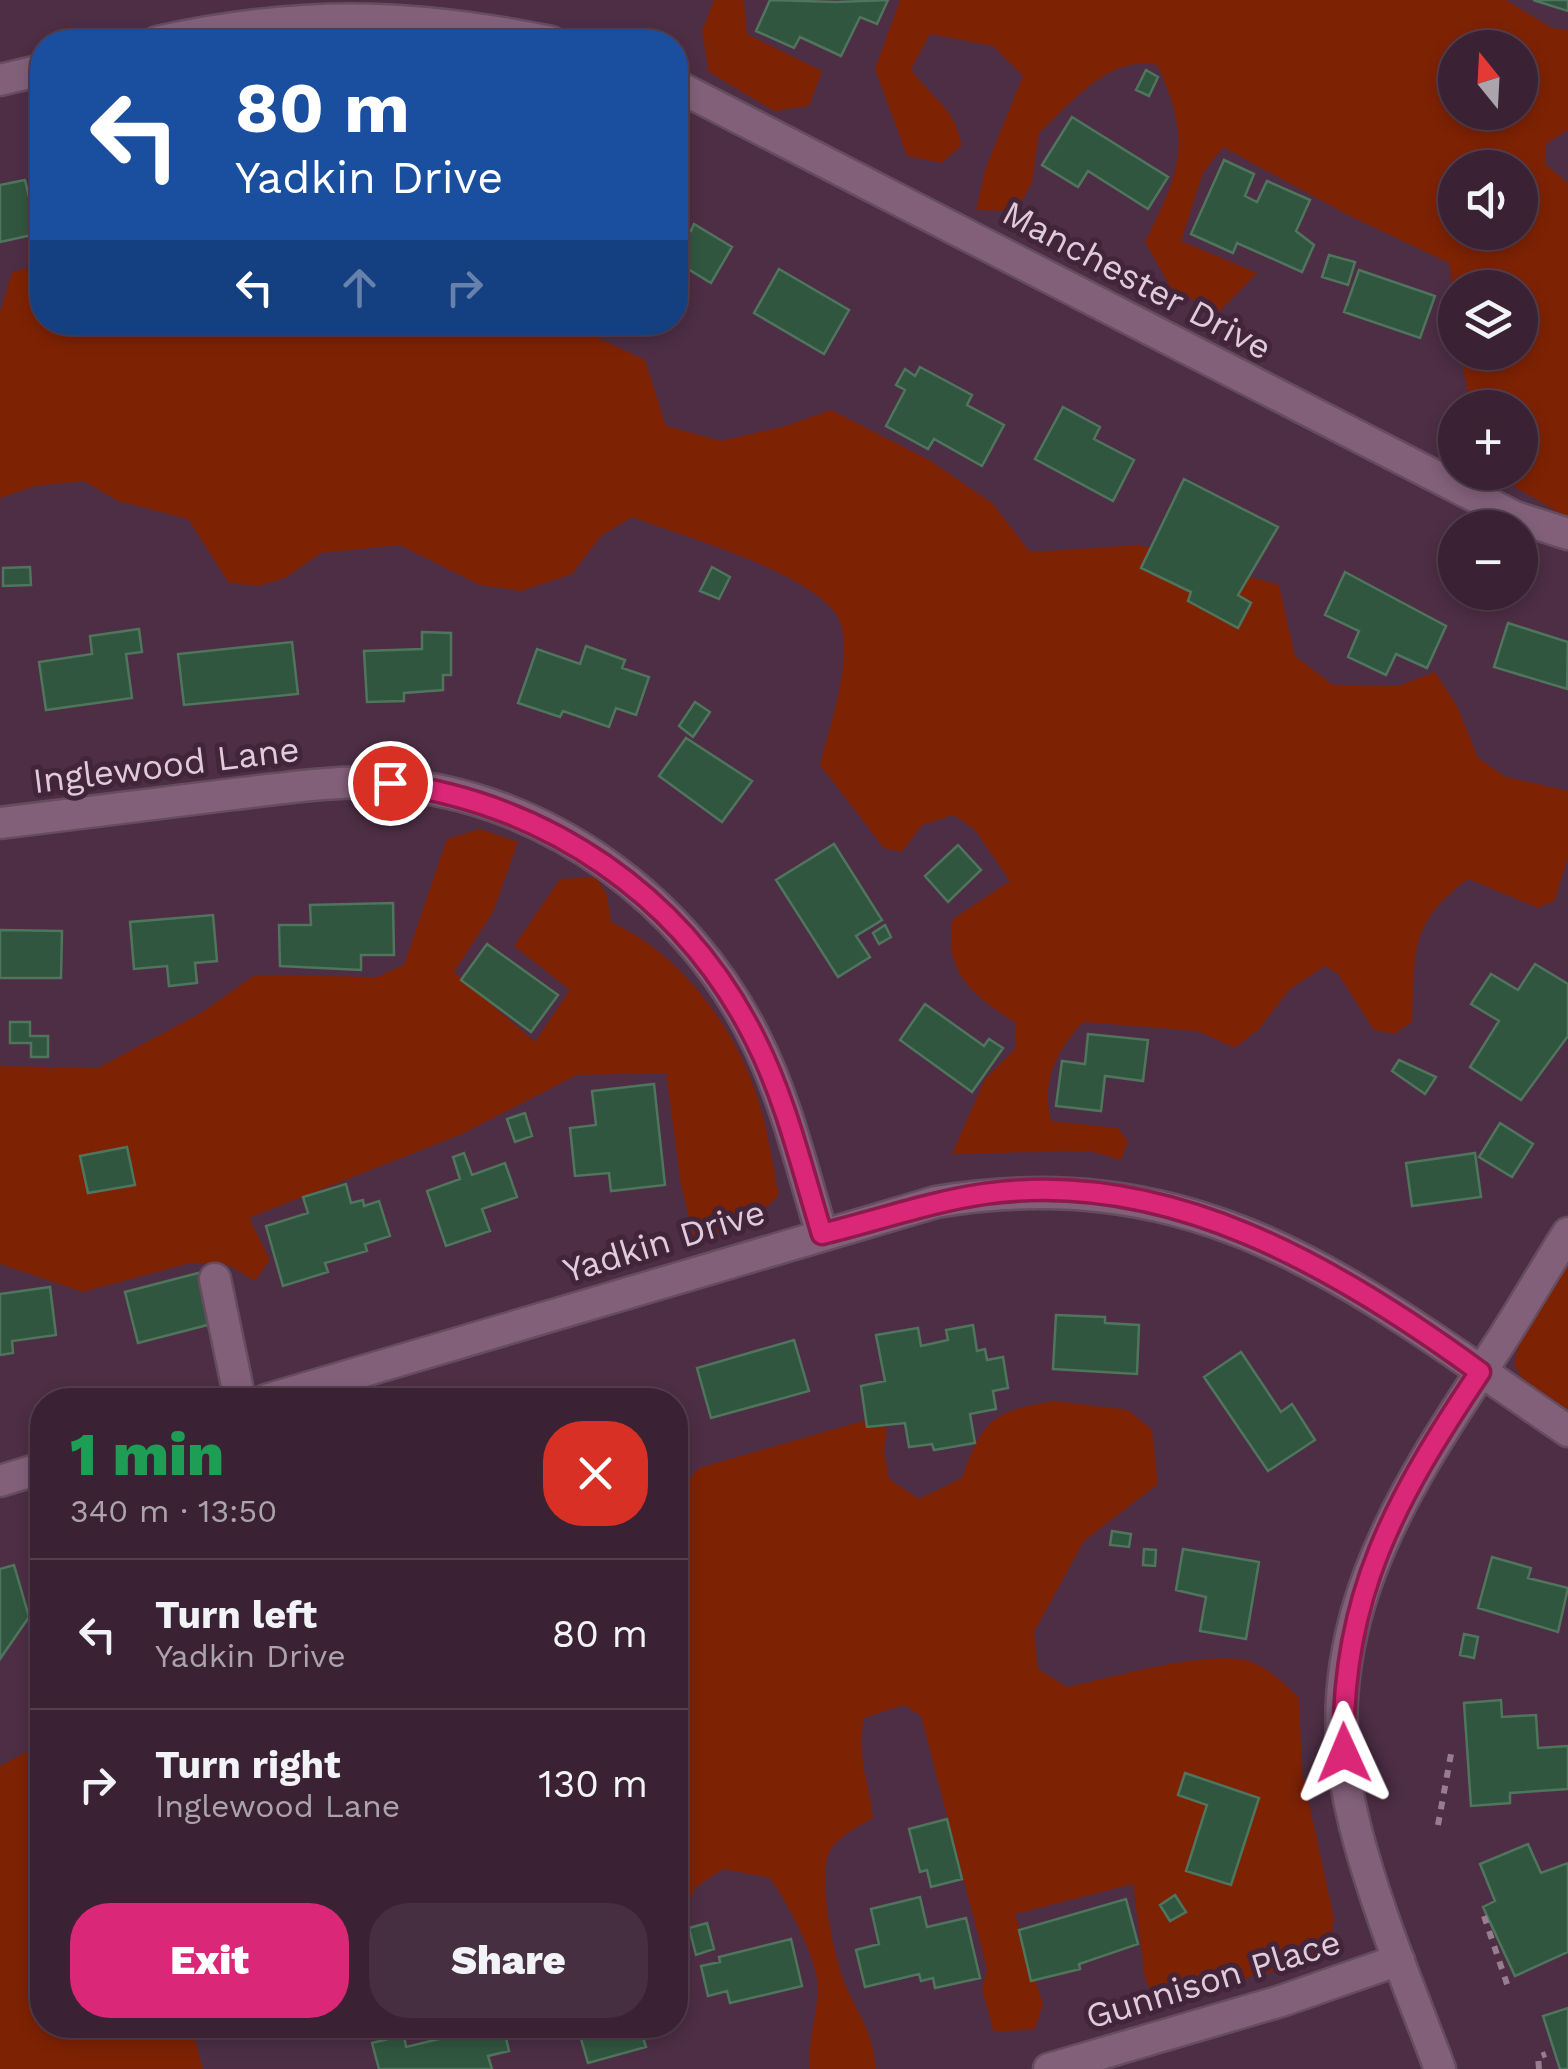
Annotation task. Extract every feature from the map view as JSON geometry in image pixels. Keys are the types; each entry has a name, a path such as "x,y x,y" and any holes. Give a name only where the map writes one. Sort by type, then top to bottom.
{"street":[{"path":"220,30 324,17 451,24 484,30"},
{"path":"0,80 30,73"},
{"name":"Manchester Drive","path":"688,92 1514,516 1568,534"},
{"name":"Inglewood Lane","path":"0,823 292,787 390,783 452,793 528,819 612,869 686,934 712,966 756,1040 774,1083 822,1234"},
{"name":"Yadkin Drive","path":"306,1388 936,1202 1015,1191 1088,1194 1183,1209 1274,1244 1404,1319 1568,1431"},
{"path":"1440,2069 1355,1826 1344,1753 1348,1650 1364,1583 1380,1539 1434,1441 1568,1234"},
{"path":"215,1279 238,1388"},
{"path":"0,1481 30,1472"},
{"name":"Gunnison Place","path":"1049,2069 1281,2001 1399,1960"}],"path":[{"path":"1438,1826 1451,1754"},
{"path":"1484,1916 1508,1987"},
{"path":"1538,2069 1538,2057 1546,2054"}],"shaded area":[{"path":"714,0 744,0 747,34 822,71 809,106 774,111 709,72 702,31"},
{"path":"900,0 1506,0 1552,28 1568,30 1568,130 1546,144 1545,164 1568,183 1568,518 1520,490 1538,490 1538,390 1467,390 1464,370 1538,370 1538,270 1450,270 1449,263 1348,215 1223,147 1203,173 1181,241 1257,273 1219,312 1172,290 1145,242 1167,195 1178,155 1175,115 1157,65 1123,67 1078,95 1039,133 1032,183 1016,211 976,210 986,167 1023,76 993,46 930,34 911,69 948,111 962,145 942,163 907,156 875,69"},
{"path":"30,267 30,335 592,335 645,360 666,426 721,441 786,426 831,410 929,460 992,503 1030,552 1139,545 1279,585 1295,656 1333,685 1398,686 1435,672 1458,708 1478,758 1506,777 1568,791 1568,857 1555,900 1538,908 1468,879 1448,895 1434,911 1419,942 1412,1022 1394,1034 1374,1030 1338,974 1325,966 1290,989 1259,1029 1235,1048 1197,1031 1083,1022 1059,1055 1050,1079 1051,1121 1118,1128 1128,1141 1121,1160 1090,1151 952,1154 985,1079 1015,1049 1016,1023 987,1003 957,969 952,954 953,919 1010,881 975,830 954,815 922,825 902,852 884,848 820,765 843,662 842,628 832,609 812,592 752,560 632,517 601,536 572,574 521,591 480,585 400,545 321,553 285,578 259,586 229,583 188,519 118,501 84,481 36,486 0,498 0,313 12,272"},
{"path":"480,829 518,842 493,912 454,972 535,1042 570,990 514,946 560,879 596,877 607,895 611,922 636,935 681,972 719,1018 747,1069 764,1120 779,1195 743,1230 694,1238 681,1185 666,1073 577,1075 462,1134 249,1218 270,1260 255,1281 228,1265 190,1263 83,1292 0,1264 0,1066 98,1068 201,1013 255,975 377,977 404,965 447,839"},
{"path":"1568,1265 1568,1410 1527,1385 1514,1365 1519,1342"},
{"path":"1055,1401 1128,1410 1152,1430 1158,1484 1084,1541 1034,1632 1038,1669 1067,1687 1184,1662 1231,1658 1269,1671 1288,1687 1299,1698 1302,1771 1334,1918 1330,1946 1292,1967 1155,1999 1145,1979 1133,1884 1015,1914 1043,2004 1035,2029 994,2032 982,1990 987,1969 921,1716 904,1705 864,1718 862,1757 873,1818 839,1840 826,1863 826,1899 837,1960 870,2037 875,2069 809,2069 817,1979 801,1933 770,1878 723,1869 696,1887 688,1903 688,1480 699,1468 863,1421 887,1428 884,1451 889,1479 919,1499 962,1478 985,1430 1004,1414"},
{"path":"30,1750 30,2038 195,2038 203,2069 0,2069 0,1766"}],"building":[{"path":"770,0 888,0 877,24 860,17 841,56 800,37 794,48 756,31"},
{"path":"1533,0 1568,0 1568,11"},
{"path":"1146,70 1158,77 1149,96 1136,90"},
{"path":"1072,117 1168,177 1148,209 1088,171 1078,187 1042,165"},
{"path":"1224,160 1254,174 1245,196 1257,202 1267,181 1310,200 1296,231 1314,245 1302,272 1237,243 1233,253 1191,234"},
{"path":"25,180 30,201 30,235 0,242 0,185"},
{"path":"694,224 732,247 711,283 688,269 688,229 691,231"},
{"path":"1329,255 1355,262 1348,285 1322,277"},
{"path":"779,269 849,310 824,354 754,313"},
{"path":"1359,270 1435,296 1420,338 1344,312"},
{"path":"920,367 972,395 967,405 1004,425 982,466 934,439 928,449 886,426 905,390 896,385 905,369 915,376"},
{"path":"1063,407 1100,427 1094,439 1134,460 1113,501 1035,459"},
{"path":"1184,479 1278,527 1238,595 1251,603 1238,628 1188,601 1191,592 1141,568"},
{"path":"30,567 31,585 3,586 3,568"},
{"path":"712,567 730,577 719,599 700,591"},
{"path":"1345,572 1446,626 1427,668 1396,654 1386,675 1348,657 1359,631 1325,615"},
{"path":"1508,623 1568,642 1567,689 1494,667"},
{"path":"139,629 142,652 126,654 132,698 46,710 39,662 92,654 90,636"},
{"path":"422,632 451,633 451,675 443,675 443,690 404,693 404,701 367,702 364,651 422,649"},
{"path":"292,642 298,694 184,705 178,654"},
{"path":"586,646 625,660 622,668 649,677 636,715 616,708 609,727 563,711 560,717 518,703 537,649 580,664"},
{"path":"695,702 710,712 693,737 679,726"},
{"path":"686,738 752,781 722,822 659,776"},
{"path":"834,844 882,920 856,936 870,957 838,977 776,880"},
{"path":"958,845 981,870 948,902 925,876"},
{"path":"393,903 394,955 361,955 361,970 280,966 279,925 311,925 310,905"},
{"path":"213,915 217,961 195,963 197,983 169,986 167,966 134,969 130,922"},
{"path":"885,925 891,937 879,944 873,933"},
{"path":"0,930 62,931 61,978 0,978"},
{"path":"487,944 558,995 531,1032 461,980"},
{"path":"1535,964 1568,984 1568,1036 1521,1100 1470,1067 1499,1021 1471,1004 1491,974 1518,990"},
{"path":"925,1004 984,1046 989,1039 1003,1048 972,1092 900,1040"},
{"path":"10,1022 30,1022 30,1036 48,1036 48,1057 31,1057 31,1043 10,1043"},
{"path":"1088,1034 1148,1040 1143,1081 1105,1076 1101,1111 1056,1106 1062,1061 1085,1064"},
{"path":"1399,1060 1436,1077 1425,1094 1392,1071"},
{"path":"654,1084 665,1185 611,1191 609,1173 575,1176 570,1128 596,1125 592,1091"},
{"path":"525,1113 532,1136 515,1142 507,1119"},
{"path":"1500,1123 1533,1144 1512,1177 1479,1157"},
{"path":"127,1147 135,1185 88,1193 80,1156"},
{"path":"464,1153 472,1175 505,1163 517,1197 482,1209 490,1231 446,1246 427,1191 460,1179 453,1157"},
{"path":"1475,1153 1481,1197 1412,1206 1406,1163"},
{"path":"346,1184 351,1203 363,1200 364,1206 379,1201 390,1236 365,1244 367,1251 325,1263 328,1272 283,1286 266,1226 308,1213 303,1197"},
{"path":"202,1272 215,1323 138,1343 125,1292"},
{"path":"50,1287 56,1335 12,1341 13,1353 0,1355 0,1294"},
{"path":"1056,1315 1105,1317 1105,1323 1139,1325 1137,1374 1053,1369"},
{"path":"973,1325 977,1351 985,1349 987,1360 1003,1357 1008,1388 993,1391 996,1409 970,1414 975,1443 934,1450 932,1444 909,1447 905,1423 867,1427 861,1386 885,1381 876,1335 918,1328 921,1346 948,1340 946,1330"},
{"path":"794,1340 809,1391 711,1418 697,1368"},
{"path":"1241,1352 1281,1412 1292,1404 1315,1440 1268,1471 1204,1377"},
{"path":"1112,1531 1131,1534 1129,1547 1110,1545"},
{"path":"1144,1549 1156,1550 1155,1566 1143,1565"},
{"path":"1183,1549 1259,1562 1246,1639 1200,1631 1206,1597 1176,1590"},
{"path":"1492,1557 1531,1568 1528,1578 1568,1588 1558,1632 1478,1608"},
{"path":"14,1565 29,1617 0,1659 0,1569"},
{"path":"1464,1634 1478,1637 1474,1658 1460,1655"},
{"path":"1501,1700 1502,1717 1536,1715 1538,1748 1568,1746 1568,1789 1510,1793 1510,1803 1471,1806 1464,1703"},
{"path":"1185,1773 1259,1798 1231,1885 1186,1871 1207,1805 1178,1795"},
{"path":"947,1819 962,1879 931,1887 927,1870 920,1872 909,1829"},
{"path":"1528,1844 1541,1873 1568,1863 1568,1952 1515,1976 1483,1907 1495,1901 1480,1864"},
{"path":"1175,1895 1186,1912 1170,1921 1160,1905"},
{"path":"920,1897 927,1927 966,1918 980,1978 935,1988 933,1978 921,1981 919,1974 865,1987 856,1950 879,1944 871,1909"},
{"path":"1126,1899 1138,1944 1079,1964 1080,1969 1031,1981 1019,1930"},
{"path":"707,1923 714,1949 696,1955 689,1928"},
{"path":"791,1939 802,1986 730,2003 727,1991 708,1996 701,1966 720,1962 719,1957"},
{"path":"1568,2008 1568,2069 1560,2069 1543,2016"},
{"path":"404,2038 406,2047 439,2039 506,2038 509,2051 488,2056 492,2069 379,2069 372,2043"},
{"path":"581,2038 643,2038 646,2047 588,2063"}],"route":[{"path":"390,783 452,793 528,819 612,869 686,934 712,966 756,1040 774,1083 822,1234 936,1202 1015,1191 1088,1194 1183,1209 1274,1244 1404,1319 1480,1372 1399,1502 1364,1583 1348,1650 1344,1753"}]}
